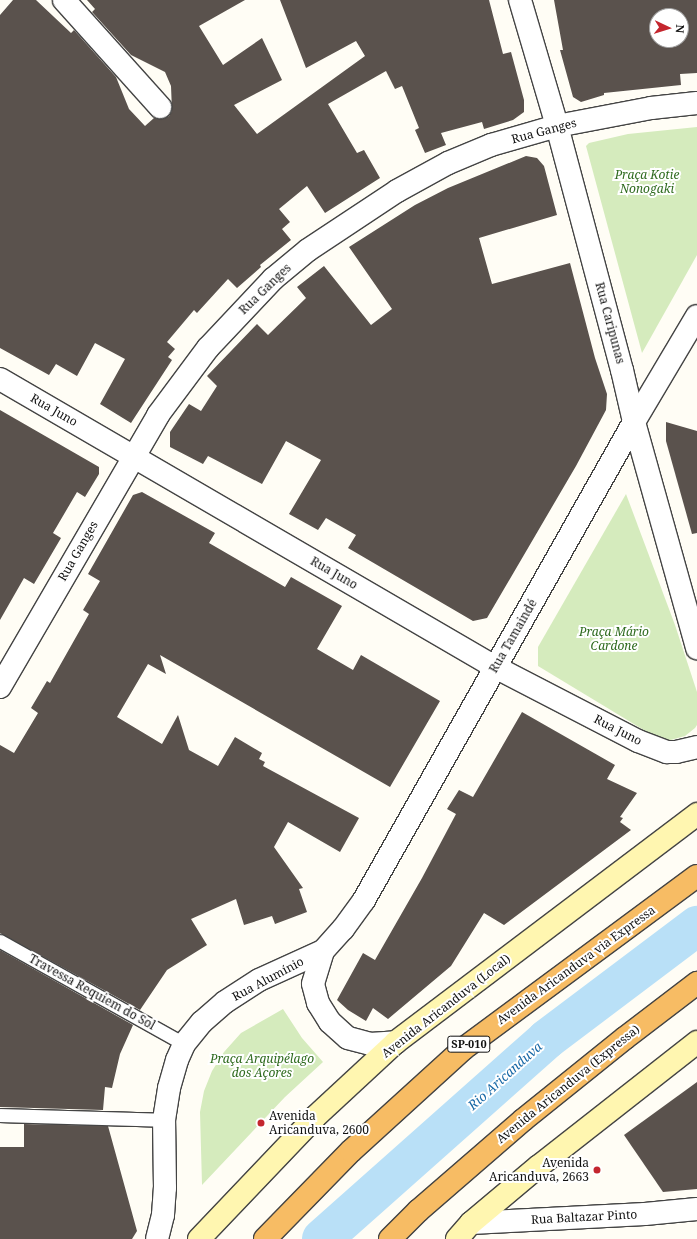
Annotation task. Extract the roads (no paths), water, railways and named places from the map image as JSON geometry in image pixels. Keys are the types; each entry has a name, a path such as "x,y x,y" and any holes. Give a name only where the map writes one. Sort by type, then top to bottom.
{"highway":[{"name":"Avenida Aricanduva via Expressa","path":"265,1239 351,1151 463,1049 697,876"},
{"name":"Avenida Aricanduva (Expressa)","path":"390,1239 418,1211 523,1120 625,1038 697,983"}],"main road":[{"name":"Avenida Aricanduva (Local)","path":"199,1239 315,1117 396,1042 697,814"},
{"path":"457,1239 471,1223 539,1166 697,1042"}],"street":[{"path":"64,0 160,107"},
{"name":"Rua Caripunas","path":"520,0 557,126 622,370 634,422 697,648"},
{"name":"Rua Ganges","path":"0,687 158,415 208,348 273,279 308,250 397,192 448,163 492,145 557,126 651,108 697,103"},
{"name":"Rua Tamaindé","path":"324,951 343,929 364,900 634,422 697,316"},
{"name":"Rua Juno","path":"0,379 495,667 638,741 667,752 676,752 697,747"},
{"name":"Rua Alumínio","path":"324,951 313,984 318,1003 330,1022 348,1038 370,1044 396,1042"},
{"name":"Rua Alumínio","path":"156,1239 163,1215 165,1195 164,1120 169,1088 177,1060 184,1044 202,1022 225,1002 259,980 324,951"},
{"name":"Rua Baltazar Pinto","path":"471,1223 637,1214 697,1209"}],"lane":[{"name":"Travessa Requiem do Sol","path":"0,941 184,1044"},
{"path":"0,1115 164,1120"}],"waterway":[{"name":"Rio Aricanduva","path":"322,1239 547,1039 697,926"}],"place":[{"name":"Avenida Aricanduva, 2600","path":"261,1123"},
{"name":"Avenida Aricanduva, 2663","path":"597,1170"}],"park label":[{"name":"Praça Kotie Nonogaki","path":"647,182"},
{"name":"Praça Mário Cardone","path":"614,639"},
{"name":"Praça Arquipélago dos Açores","path":"262,1066"}]}
